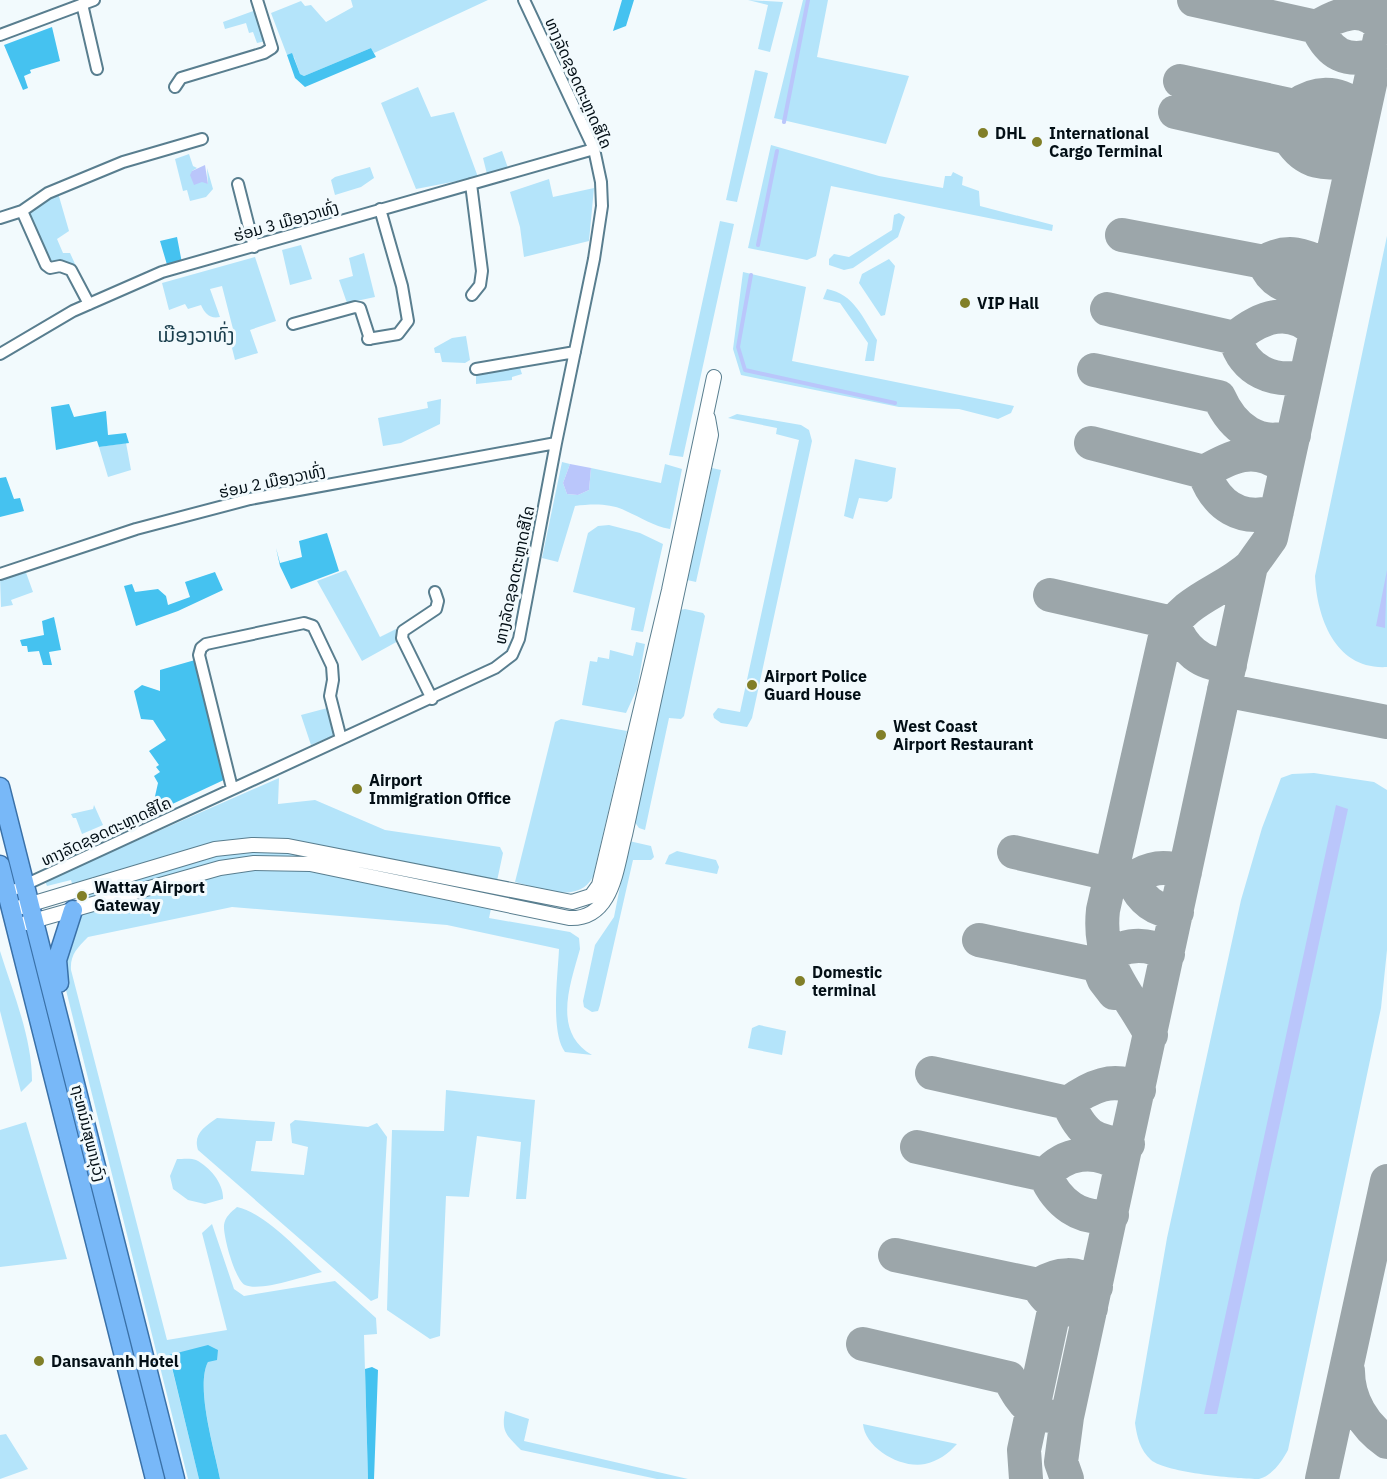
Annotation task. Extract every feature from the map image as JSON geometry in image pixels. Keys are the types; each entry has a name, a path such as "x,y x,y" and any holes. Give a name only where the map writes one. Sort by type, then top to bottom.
{"highway":[{"name":"ຖະຫນົນສຸພານຸວົງ","path":"0,787 176,1479"},
{"name":"ຖະຫນົນສຸພານຸວົງ","path":"0,865 8,906 155,1479"},
{"path":"73,910 57,960 60,992 81,1080 81,1103"}],"street":[{"path":"0,35 74,4 94,0"},
{"path":"175,87 181,78 264,54 272,48 257,0"},
{"name":"ທາງລັດຊອດຕະຫຼາດສີໄຄ","path":"8,906 24,886 232,788 432,699 495,668 512,655 519,639 602,206 601,182 594,149 524,0"},
{"path":"74,4 97,69"},
{"path":"0,218 22,211 48,193 123,162 202,139"},
{"name":"ຮ່ອມ 3 ເມືອງວາທົ່ງ","path":"0,354 89,304 162,272 594,149"},
{"path":"238,184 254,247"},
{"path":"471,184 482,271 480,285 472,295"},
{"path":"292,324 355,307 360,308 369,339 398,334 408,321 402,286 380,209"},
{"path":"22,211 46,265 50,268 60,266 71,270 89,304"},
{"path":"476,369 575,352"},
{"path":"8,906 31,912 73,910 198,874 254,863 321,859 507,888 572,902 591,896 599,885 669,590 714,377"},
{"path":"31,912 194,855 252,844 288,846 321,859 504,905 577,918 597,909 611,891 711,435 707,409"},
{"name":"ຮ່ອມ 2 ເມືອງວາທົ່ງ","path":"0,574 135,529 250,499 556,442"},
{"path":"432,699 402,638 403,631 436,609 438,602 435,592"},
{"path":"232,788 200,655 201,648 206,644 304,623 313,626 332,666 333,680 330,696 341,739"},
{"path":"194,855 198,874"},
{"path":"504,905 507,888"}],"shaded area":[{"path":"351,0 488,0 374,53 371,48 304,76 300,74 294,57 287,55 271,13 301,1 305,6 311,5 326,22 353,7"},
{"path":"622,0 634,0 626,26 613,31"},
{"path":"748,0 783,2 770,52 758,49 768,5"},
{"path":"803,0 828,0 817,57 909,76 886,144 774,118"},
{"path":"256,10 266,41 257,43 253,32 249,33 246,23 225,29 223,22"},
{"path":"52,27 60,61 30,70 31,73 24,76 28,88 23,90 4,45"},
{"path":"371,48 376,57 305,87 295,78 287,55 292,53 300,74 304,76"},
{"path":"755,70 768,73 737,202 726,200"},
{"path":"418,87 431,117 454,112 478,177 416,189 381,103"},
{"path":"771,145 879,176 943,188 945,176 951,176 953,172 963,177 962,185 979,191 980,206 1053,225 1052,231 831,186 816,256 807,260 748,248"},
{"path":"502,151 508,168 487,174 483,158"},
{"path":"189,154 193,166 197,168 192,171 208,184 207,168 213,189 206,197 190,201 187,190 183,191 175,159"},
{"path":"205,165 208,184 202,182 194,185 190,175 192,171"},
{"path":"370,167 374,178 361,187 335,195 331,180"},
{"path":"549,179 553,197 594,188 589,241 524,257 520,227 510,192"},
{"path":"58,193 69,231 57,239 63,253 70,253 76,266 48,260 30,214 30,208"},
{"path":"899,213 905,217 898,237 853,268 844,270 829,265 829,259 834,254 849,257 892,230 894,215"},
{"path":"720,221 734,224 683,457 669,455"},
{"path":"1387,236 1387,667 1369,666 1342,651 1325,624 1320,609 1315,576"},
{"path":"177,237 182,263 168,268 160,241"},
{"path":"301,245 312,279 290,285 282,250"},
{"path":"364,253 375,297 347,303 339,280 353,276 349,258"},
{"path":"255,257 276,321 250,330 258,353 235,360 228,332 233,329 222,286 210,289 220,317 213,317 204,311 201,305 188,309 185,304 169,310 162,283"},
{"path":"889,259 895,266 885,315 881,316 859,283 862,274"},
{"path":"743,272 806,287 792,361 1014,406 1011,413 998,419 959,409 899,407 741,375 733,349"},
{"path":"827,289 844,296 857,308 877,340 874,361 865,361 868,343 840,303 823,299"},
{"path":"466,336 470,360 465,363 442,362 440,353 435,353 434,348 452,338"},
{"path":"519,365 522,374 512,377 512,380 476,384 476,372"},
{"path":"441,399 440,424 401,443 383,446 378,418 428,408 427,402"},
{"path":"69,404 74,417 106,411 108,435 126,433 129,443 99,447 97,441 56,450 51,407"},
{"path":"737,414 801,425 809,430 812,441 752,718 747,727 721,723 714,718 713,714 718,708 740,712 799,440 776,434 777,428 728,418"},
{"path":"126,443 131,470 108,477 99,447"},
{"path":"855,459 896,468 892,498 887,502 859,498 853,519 844,516"},
{"path":"562,462 570,464 563,483 567,494 578,495 589,490 591,468 661,483 665,464 682,469 670,529 607,505 575,506 558,562 542,558"},
{"path":"570,464 591,468 589,490 578,495 567,494 563,483"},
{"path":"712,468 721,470 696,582 687,580"},
{"path":"6,477 14,499 20,498 24,511 0,517 0,478"},
{"path":"609,525 640,533 663,544 643,632 631,630 635,608 573,592 588,533 598,526"},
{"path":"327,533 339,571 291,589 280,566 276,548 280,563 302,557 299,541"},
{"path":"24,567 33,592 11,600 13,605 1,607 0,577"},
{"path":"346,570 380,637 396,629 400,640 362,661 317,581"},
{"path":"1387,570 1385,628 1376,626"},
{"path":"215,572 223,590 178,611 136,626 124,586 132,584 135,592 158,589 166,596 168,605 190,597 185,582"},
{"path":"680,610 703,613 705,616 684,716 681,719 669,718 645,830 639,828 634,821"},
{"path":"54,617 61,650 49,652 52,665 43,665 39,651 28,652 27,646 22,646 20,640 44,635 42,621"},
{"path":"636,642 645,644 637,689 626,713 582,705 590,661 597,662 598,657 609,659 610,650 633,656"},
{"path":"195,660 205,705 228,778 151,814 158,783 154,776 160,772 156,767 159,765 149,751 166,740 153,720 141,719 134,691 142,685 160,691 160,670"},
{"path":"335,706 340,733 311,745 301,715"},
{"path":"561,719 627,731 593,877 578,890 568,892 546,890 515,882 555,722"},
{"path":"1314,773 1374,782 1387,790 1387,950 1381,1008 1288,1450 1273,1471 1259,1479 1187,1472 1159,1465 1151,1460 1140,1443 1135,1423 1167,1238 1241,900 1262,828 1281,778 1292,774"},
{"path":"279,778 278,804 315,800 385,830 500,847 503,853 489,918 570,932 579,938 580,949 567,1007 568,1021 572,1034 592,1055 565,1052 560,1043 556,1017 559,949 447,925 232,907 88,937 84,941 73,956 71,970 167,1340 227,1330 202,1233 212,1224 234,1289 244,1296 335,1281 376,1318 377,1334 364,1335 368,1479 220,1479 205,1402 205,1373 208,1362 169,1356 199,1479 188,1479 64,982 67,951 77,918 81,915 71,880 47,886 45,881"},
{"path":"94,805 103,825 82,834 76,818 73,818 71,814 93,809"},
{"path":"1336,805 1348,809 1217,1414 1204,1414"},
{"path":"629,841 651,846 654,857 651,860 633,860 600,1005 598,1011 592,1012 584,1007 583,1001 595,945 614,917"},
{"path":"677,851 716,860 719,867 717,874 665,864 669,855"},
{"path":"0,951 29,1048 32,1081 21,1092 0,1011"},
{"path":"759,1025 786,1031 782,1055 748,1048 752,1028"},
{"path":"446,1090 535,1100 526,1199 516,1199 521,1142 477,1136 469,1197 446,1196 440,1336 430,1339 387,1310 392,1130 444,1131"},
{"path":"217,1118 275,1122 272,1141 256,1141 251,1171 304,1175 308,1147 292,1143 290,1124 295,1120 368,1127 377,1123 387,1137 378,1298 371,1301 198,1150 198,1135"},
{"path":"26,1122 67,1259 0,1267 0,1130"},
{"path":"177,1159 194,1159 206,1167 219,1182 223,1199 205,1204 188,1200 173,1189 170,1176"},
{"path":"237,1207 270,1225 322,1272 271,1285 252,1287 245,1285 237,1275 224,1231 226,1220"},
{"path":"208,1345 218,1350 217,1360 208,1362 204,1387 207,1419 220,1479 199,1479 169,1355"},
{"path":"372,1367 378,1370 374,1479 368,1479 365,1369"},
{"path":"505,1411 529,1419 524,1441 688,1479 657,1479 521,1450 506,1433"},
{"path":"863,1424 957,1444 942,1457 930,1463 916,1465 905,1463 877,1449 865,1433"},
{"path":"6,1434 28,1469 0,1479 0,1435"}],"waterway":[{"path":"784,122 808,0"},
{"path":"758,245 777,151"},
{"path":"751,275 738,347 745,370 895,403"}],"taxiway":[{"path":"1194,0 1317,27 1333,50 1348,57 1376,55"},
{"path":"1067,1479 1061,1462 1067,1417 1251,566 1271,538 1387,6"},
{"path":"1317,27 1342,15 1360,13 1368,15 1382,28"},
{"path":"1180,81 1295,106 1313,123 1334,131 1351,130 1361,125"},
{"path":"1295,106 1313,97 1330,95 1347,100 1364,111"},
{"path":"1175,112 1289,138 1302,153 1317,161 1334,162 1353,159"},
{"path":"1122,235 1264,262 1268,271 1281,283 1298,289 1325,287"},
{"path":"1264,262 1273,257 1290,254 1330,267"},
{"path":"1107,309 1235,338 1245,359 1262,372 1283,378 1306,376"},
{"path":"1235,338 1255,324 1286,316 1306,324 1316,332"},
{"path":"1094,370 1219,397 1231,418 1249,433 1270,440 1294,435"},
{"path":"1091,443 1204,472 1215,494 1231,509 1241,513 1252,515 1277,511"},
{"path":"1204,472 1233,458 1252,454 1271,459 1281,465"},
{"path":"1151,1035 1109,962 1102,929 1103,910 1165,637 1173,624 1193,604 1251,566"},
{"path":"1050,595 1173,623 1182,641 1194,654 1210,663 1230,665"},
{"path":"1224,690 1387,722"},
{"path":"1014,852 1132,879 1149,903 1155,907 1177,912"},
{"path":"1132,879 1157,868 1170,868 1185,872"},
{"path":"979,940 1098,965 1104,980 1114,993"},
{"path":"1098,965 1114,952 1131,946 1149,947 1168,954"},
{"path":"932,1073 1068,1103 1090,1135 1106,1142 1128,1144"},
{"path":"1068,1103 1085,1092 1111,1083 1120,1083 1139,1090"},
{"path":"917,1147 1045,1175 1056,1194 1071,1208 1090,1216 1112,1215"},
{"path":"1045,1175 1062,1161 1081,1155 1101,1156 1120,1165"},
{"path":"1322,1479 1387,1181"},
{"path":"895,1255 1038,1285 1047,1298 1060,1307 1075,1310 1091,1308"},
{"path":"1038,1285 1067,1275 1082,1278 1096,1287"},
{"path":"1026,1479 1024,1450 1055,1306"},
{"path":"863,1344 1009,1378 1031,1409 1046,1415 1067,1417"},
{"path":"1348,1371 1354,1402 1371,1428 1387,1442"}],"place":[{"name":"DHL","path":"983,133"},
{"name":"International Cargo Terminal","path":"1037,142"},
{"name":"VIP Hall","path":"965,303"},
{"name":"Airport Police Guard House","path":"752,685"},
{"name":"West Coast Airport Restaurant","path":"881,735"},
{"name":"Airport Immigration Office","path":"357,789"},
{"name":"Wattay Airport Gateway","path":"82,896"},
{"name":"Domestic terminal","path":"800,981"},
{"name":"Dansavanh Hotel","path":"39,1361"}],"district":[{"name":"ເມືອງວາທົ່ງ","path":"196,334"}]}
